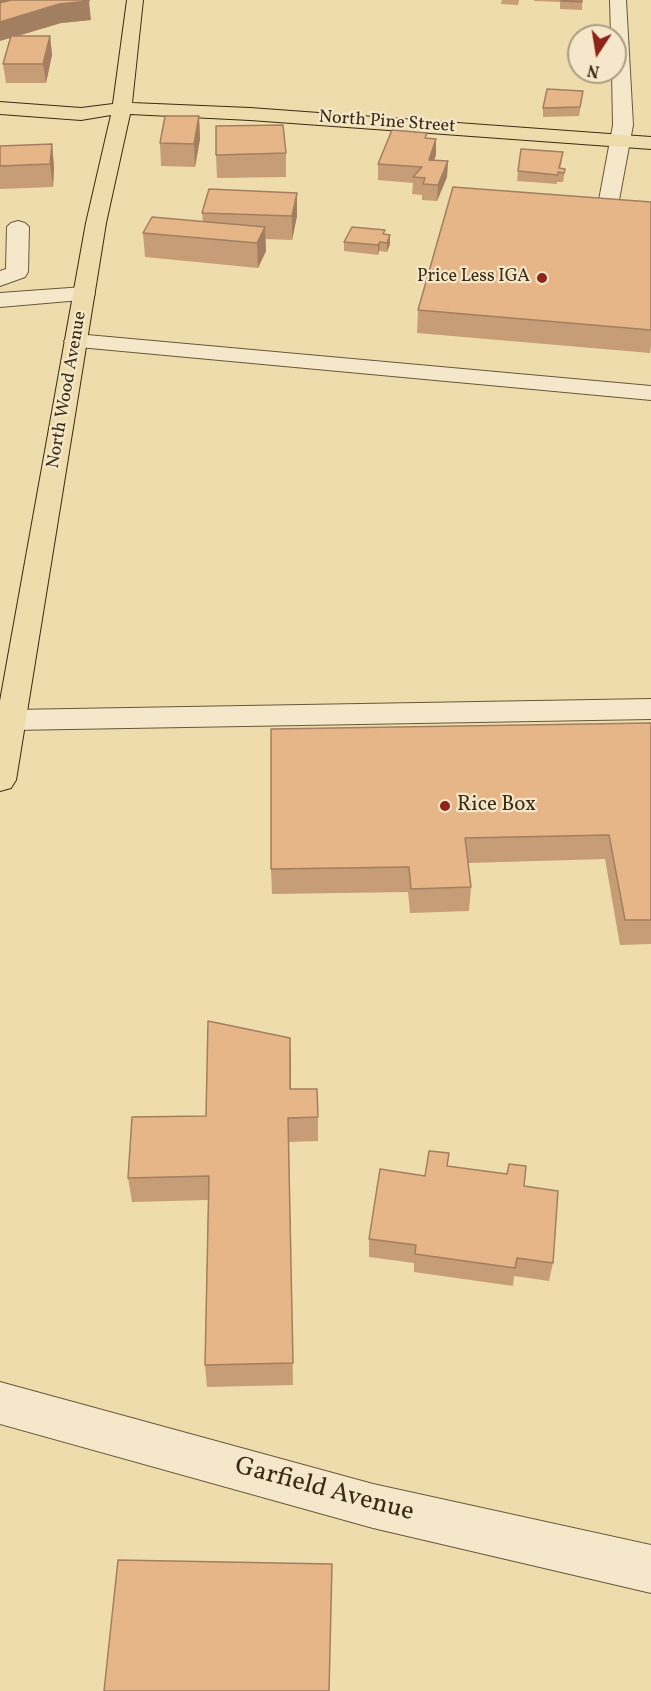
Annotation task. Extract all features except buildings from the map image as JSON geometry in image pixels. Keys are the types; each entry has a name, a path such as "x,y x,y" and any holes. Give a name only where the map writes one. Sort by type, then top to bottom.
{"main road":[{"name":"North Wood Avenue","path":"0,780 96,223 122,108 134,0"},
{"name":"North Pine Street","path":"0,94 91,99 122,108"},
{"name":"North Pine Street","path":"0,108 81,114 122,108 250,114 651,143"}],"street":[{"path":"609,200 623,125 618,0"},
{"path":"0,279 17,272 18,227"},
{"path":"0,300 84,294"},
{"path":"76,341 651,393"},
{"path":"12,720 651,709"},
{"name":"Garfield Avenue","path":"0,1403 373,1506 651,1569"}],"place":[{"name":"Price Less IGA","path":"542,278"},
{"name":"Rice Box","path":"445,806"}]}
